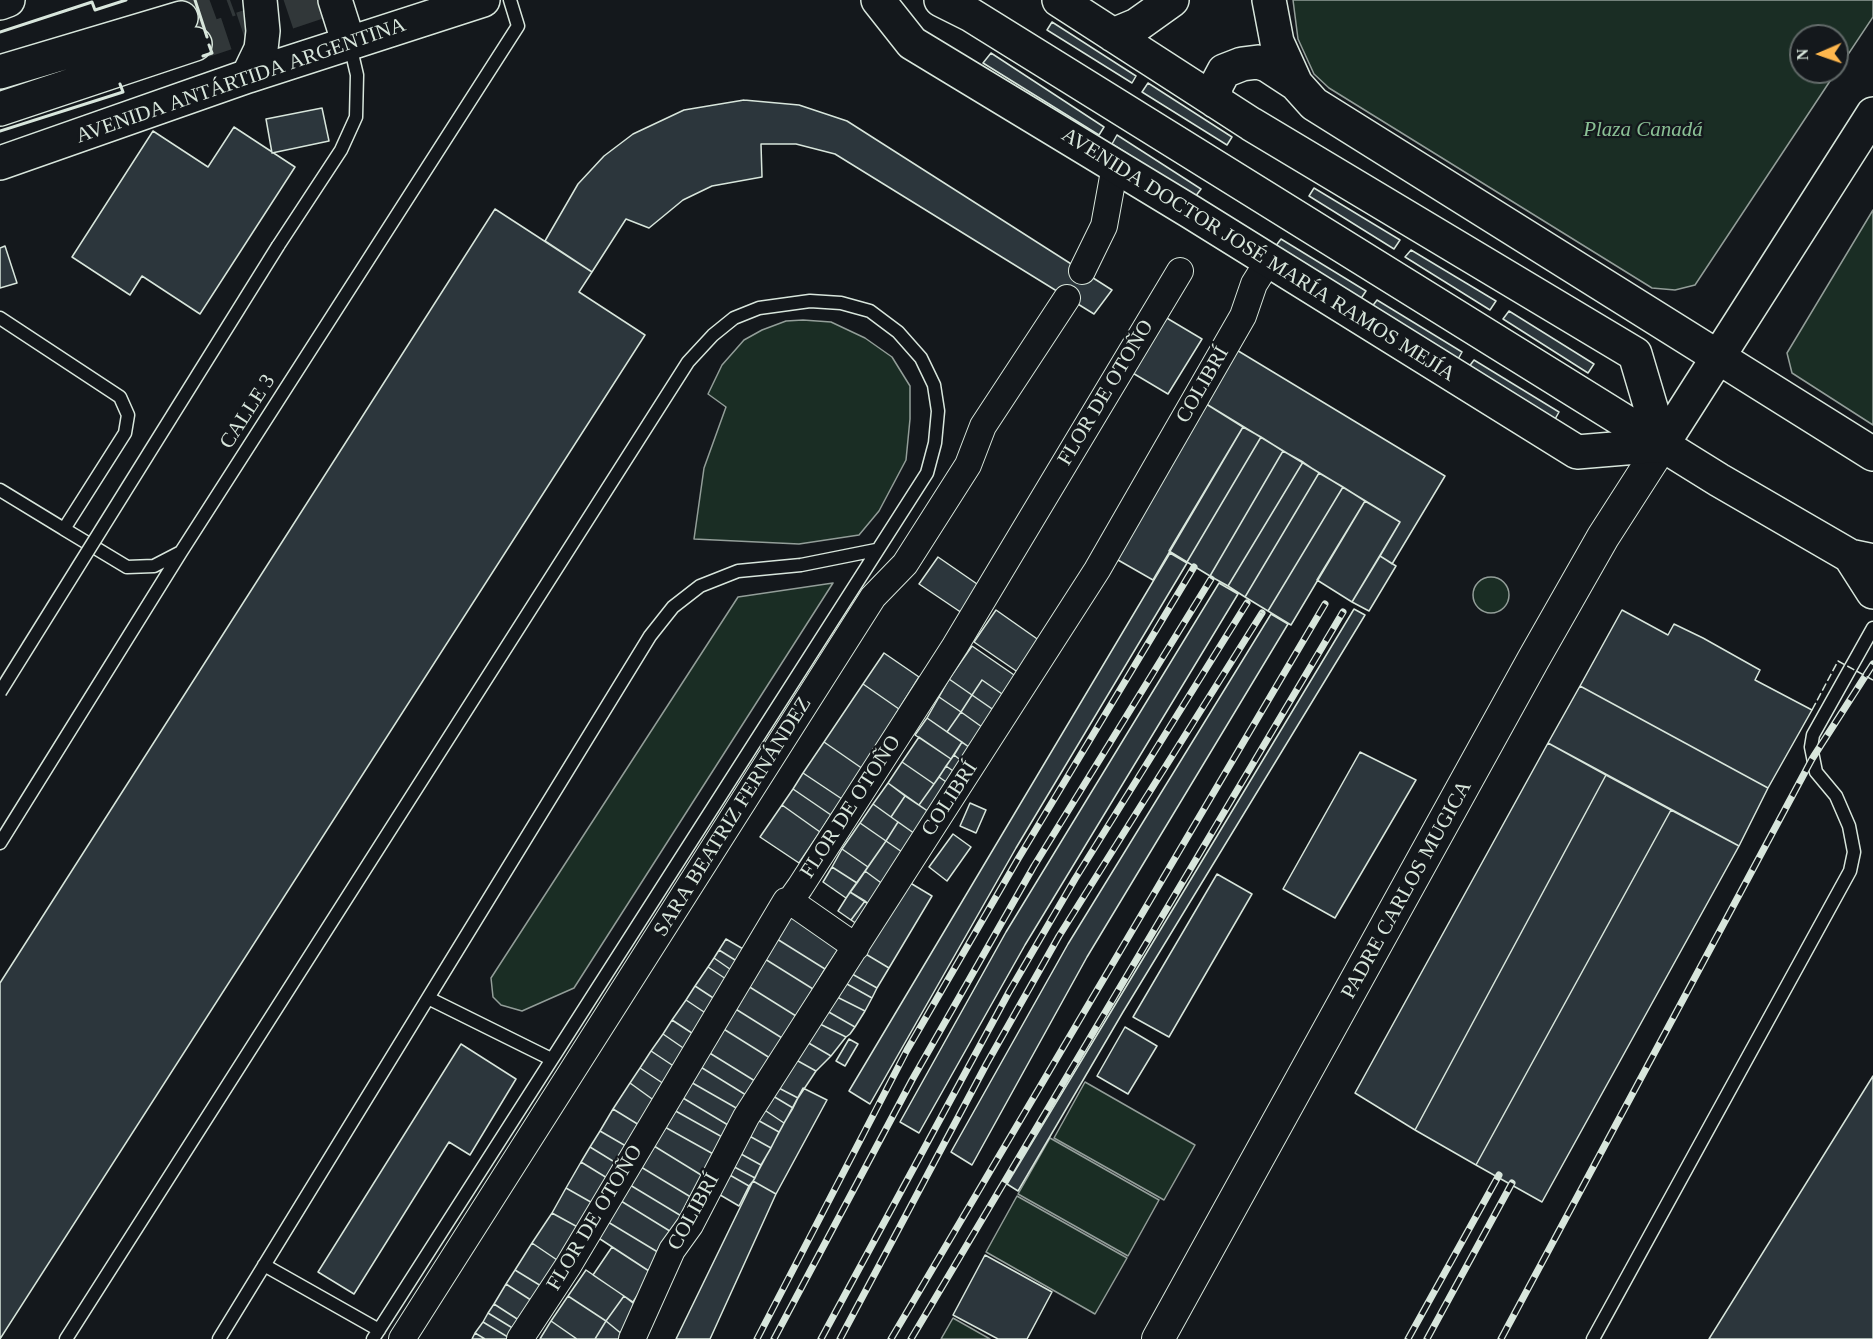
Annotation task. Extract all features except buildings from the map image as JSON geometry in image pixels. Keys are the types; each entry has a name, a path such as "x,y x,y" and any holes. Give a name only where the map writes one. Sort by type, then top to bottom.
{"main road":[{"path":"0,3 8,0"},
{"path":"248,76 261,49 263,31 260,0"},
{"path":"335,0 349,44"},
{"name":"AVENIDA ANTÁRTIDA ARGENTINA","path":"0,163 248,76 483,0"},
{"name":"AVENIDA DOCTOR JOSÉ MARÍA RAMOS MEJÍA","path":"878,0 912,43 1269,260 1577,452 1662,445"},
{"path":"941,0 971,15 1662,445 1861,558 1873,592"},
{"path":"1059,0 1215,101 1635,354 1662,445"},
{"path":"1113,35 1161,11 1172,0"},
{"path":"1269,0 1277,42 1296,84"},
{"path":"0,72 188,31 0,109"},
{"path":"1215,101 1216,86 1224,71 1242,64 1258,62 1267,65 1296,84 1314,104 1873,454"},
{"path":"1662,445 1873,114"}],"street":[{"path":"1083,271 1104,226 1115,166"},
{"name":"COLIBRÍ","path":"632,1339 672,1250 690,1225 746,1117 1097,570 1243,316 1254,285 1269,260"},
{"name":"FLOR DE OTOÑO","path":"520,1339 568,1266 786,901 790,901 955,646 1180,271"},
{"name":"SARA BEATRIZ FERNÁNDEZ","path":"385,1336 873,597 905,564 968,465 983,426 1067,298"},
{"name":"PADRE CARLOS MUGICA","path":"1158,1339 1533,660 1603,537 1662,445"},
{"path":"790,901 856,947"}],"lane":[{"name":"CALLE 3","path":"0,843 181,552 518,26 510,0"},
{"path":"0,692 278,246 341,150 356,117 357,75 349,44"},
{"path":"66,1339 684,368 713,335 734,318 759,308 784,302 841,303 870,311 897,332 921,358 934,385 938,411 935,443 927,473 550,1059 385,1336 264,1265"},
{"path":"0,318 120,397 128,415 125,434 64,529"},
{"path":"0,490 127,567 154,566 181,552"},
{"path":"219,1339 650,636 673,607 700,586 738,571 801,565 876,550"},
{"path":"1593,1339 1850,871 1854,852 1850,826 1836,796 1816,772 1810,747 1813,735 1873,628"},
{"path":"428,998 550,1059"}],"green space":[{"name":"Plaza Canadá","path":"1293,0 1873,0 1873,17 1849,53 1849,24 1789,24 1789,84 1828,84 1695,285 1675,290 1652,288 1329,88 1314,74 1298,39"},
{"path":"1873,210 1873,425 1792,373 1787,353"},
{"path":"786,321 831,322 865,338 892,357 910,386 906,460 879,511 859,535 799,544 694,539 704,468 726,407 708,394 722,365 744,340 762,330"},
{"path":"1491,577 1503,583 1509,595 1503,607 1491,613 1479,607 1473,595 1479,583"},
{"path":"833,583 574,988 522,1011 501,1005 493,997 491,978 738,597"},
{"path":"1085,1082 1195,1145 1164,1200 1054,1138"},
{"path":"1050,1138 1159,1200 1128,1256 1018,1194"},
{"path":"1017,1196 1127,1258 1095,1314 986,1252"},
{"path":"953,1318 990,1339 941,1339"}],"tunnel":[{"path":"181,18 230,0"},
{"path":"195,44 326,0"}],"railway":[{"path":"757,1339 907,1050 1018,859 1194,567"},
{"path":"774,1339 912,1080 1034,866 1211,579"},
{"path":"821,1339 1009,992 1075,879 1247,603"},
{"path":"891,1339 1325,604"},
{"path":"911,1339 1343,612"},
{"path":"840,1339 987,1063 1059,936 1262,613"},
{"path":"1501,1339 1812,759 1873,664"},
{"path":"1408,1339 1499,1175"},
{"path":"1427,1339 1512,1183"}],"fence":[{"path":"1812,710 1838,661 1873,680"}],"wall":[{"path":"0,32 92,2 95,10 126,0"},
{"path":"195,0 207,37"},
{"path":"203,56 212,53 209,45"},
{"path":"0,131 123,92 120,84"}]}
